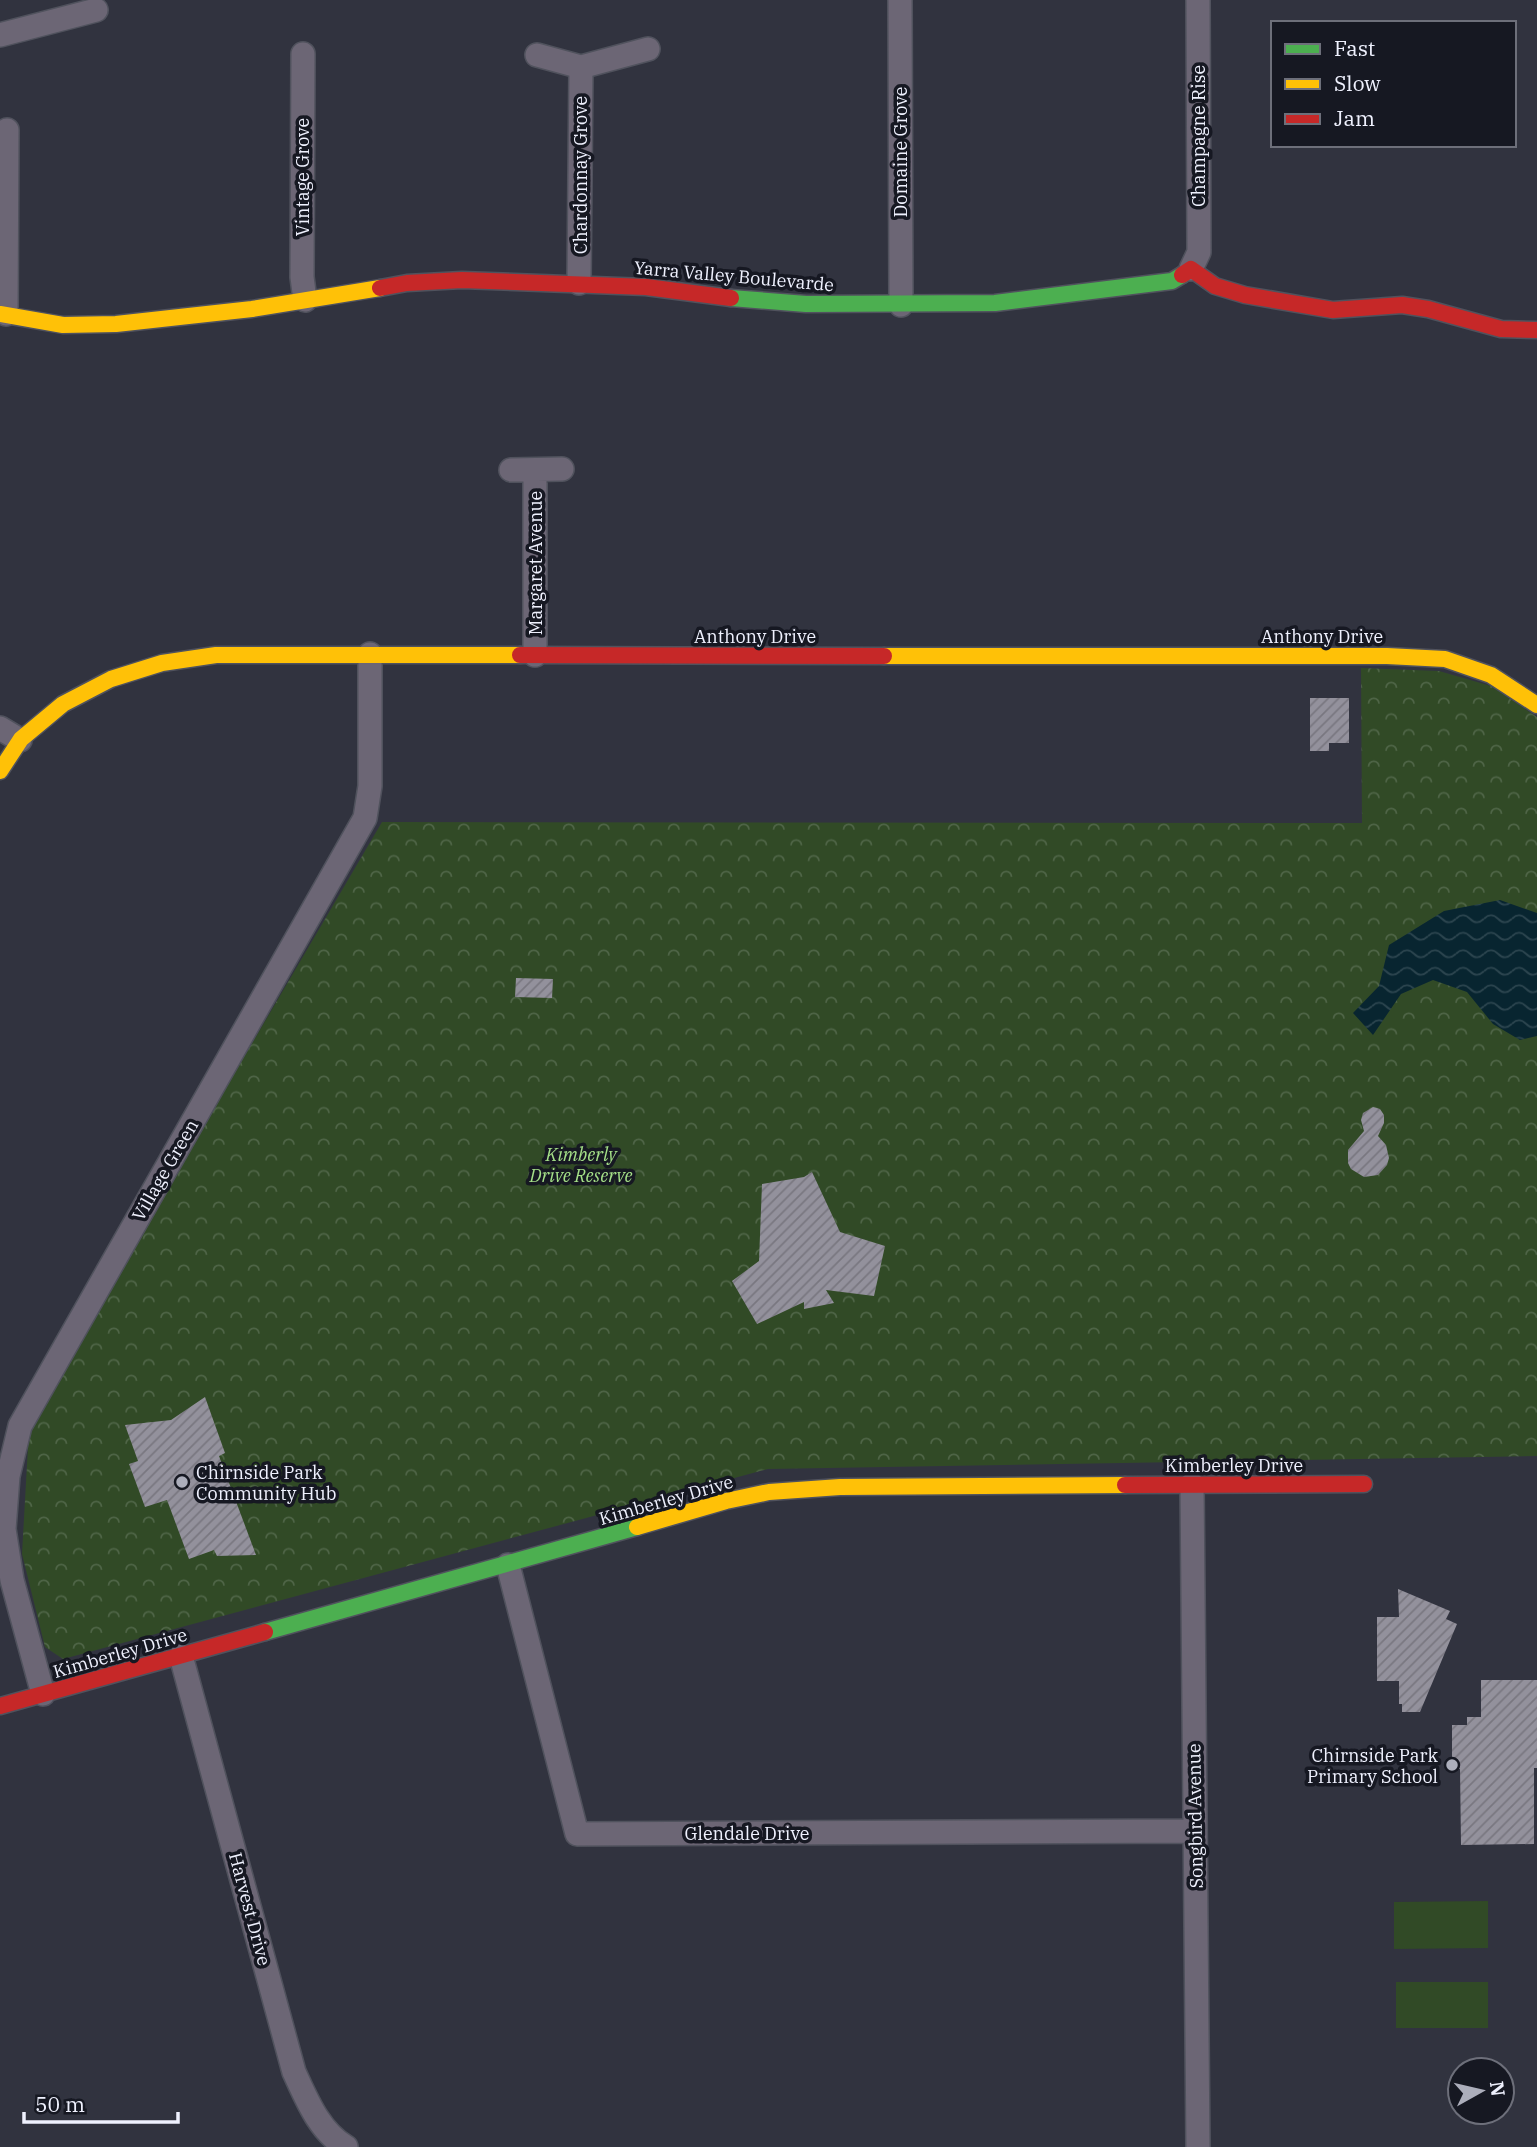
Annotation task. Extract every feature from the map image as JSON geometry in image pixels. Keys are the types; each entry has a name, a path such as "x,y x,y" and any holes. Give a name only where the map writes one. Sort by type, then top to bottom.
{"street":[{"name":"Domaine Grove","path":"900,0 901,305"},
{"name":"Champagne Rise","path":"1191,270 1199,252 1198,0"},
{"path":"0,35 96,10"},
{"path":"537,55 581,67 648,49"},
{"name":"Vintage Grove","path":"303,54 302,277 305,300"},
{"name":"Chardonnay Grove","path":"579,283 581,67"},
{"path":"3,314 7,130"},
{"name":"Yarra Valley Boulevarde","path":"3,314 64,325 116,324 252,309 421,282 462,279 579,283 807,304 995,303 1172,281 1191,270"},
{"path":"1191,270 1214,286 1258,297 1334,310 1402,306 1428,309 1469,323 1501,329 1537,330"},
{"name":"Margaret Avenue","path":"511,470 562,470"},
{"name":"Margaret Avenue","path":"535,471 535,655"},
{"name":"Village Green","path":"43,1694 12,1580 4,1529 10,1423 365,818 370,786 370,654"},
{"name":"Anthony Drive","path":"0,771 20,740 73,698 122,673 149,664 216,655 1387,656 1445,659 1492,675 1537,705"},
{"path":"0,728 20,740"},
{"name":"Songbird Avenue","path":"1192,1484 1198,2147"},
{"name":"Kimberley Drive","path":"0,1706 508,1565 726,1501 769,1492 840,1487 1364,1484"},
{"name":"Glendale Drive","path":"508,1565 577,1834 1195,1831"},
{"name":"Harvest Drive","path":"181,1656 294,2073 311,2110 334,2140 346,2147"}],"green space":[{"name":"Kimberly Drive Reserve","path":"1361,668 1439,671 1491,686 1537,717 1537,1456 768,1469 63,1659 45,1647 22,1554 29,1429 79,1338 382,822 1362,823"},
{"path":"1488,1901 1488,1948 1394,1949 1394,1902"},
{"path":"1396,1982 1488,1982 1488,2028 1396,2028"}],"water":[{"path":"1500,900 1537,913 1537,1036 1520,1040 1493,1024 1467,992 1433,980 1401,994 1373,1035 1353,1013 1379,986 1389,945 1444,911"}],"building":[{"path":"1310,698 1349,698 1349,743 1329,743 1329,751 1310,751"},
{"path":"516,978 553,979 552,998 515,997"},
{"path":"1373,1107 1380,1109 1384,1115 1384,1123 1378,1136 1386,1145 1389,1158 1387,1165 1378,1175 1364,1177 1351,1169 1348,1150 1364,1131 1361,1120 1363,1113"},
{"path":"812,1172 840,1232 885,1246 874,1296 826,1290 834,1303 804,1309 804,1302 757,1324 732,1281 759,1261 762,1184 804,1177"},
{"name":"Chirnside Park Community Hub","path":"205,1397 225,1453 219,1456 256,1555 217,1556 214,1550 189,1559 167,1500 145,1507 129,1464 138,1461 125,1425 171,1420"},
{"path":"1398,1589 1450,1611 1446,1619 1457,1624 1420,1712 1402,1712 1402,1704 1399,1704 1399,1681 1377,1681 1377,1617 1399,1617"},
{"path":"1481,1680 1537,1680 1534,1844 1461,1845 1460,1769 1452,1769 1452,1725 1467,1725 1467,1717 1481,1717"}],"traffic: fast":[{"path":"731,298 806,304 995,303 1172,281 1182,275"},
{"path":"265,1632 637,1527"}],"traffic: slow":[{"path":"0,314 63,325 116,324 252,309 380,288"},
{"path":"0,771 21,739 63,704 111,679 162,663 216,655 520,655"},
{"path":"884,656 1387,656 1445,659 1491,675 1537,705"},
{"path":"637,1527 726,1501 769,1492 840,1487 1125,1485"}],"traffic: jam":[{"path":"1182,275 1191,269 1215,286 1245,295 1333,310 1402,305 1428,309 1501,329 1537,330"},
{"path":"380,288 407,283 462,280 646,287 731,298"},
{"path":"520,655 884,656"},
{"path":"1125,1485 1364,1484"},
{"path":"0,1706 265,1632"}],"place":[{"name":"Chirnside Park Community Hub","path":"182,1482"},
{"name":"Chirnside Park Primary School","path":"1452,1765"}]}
